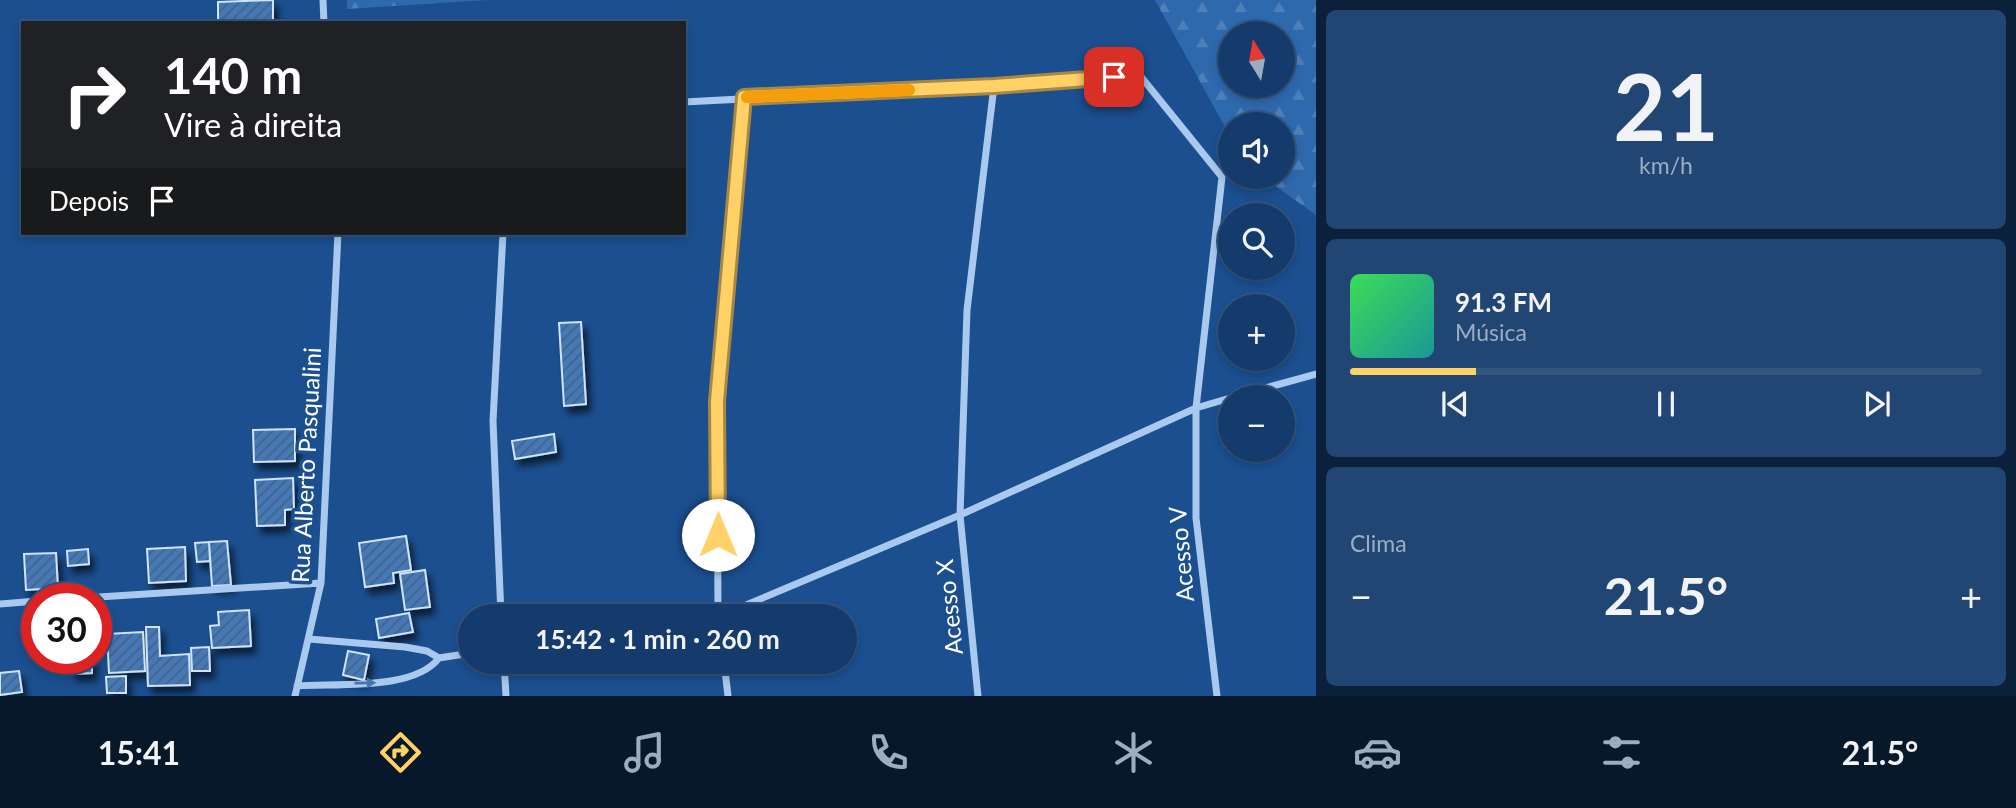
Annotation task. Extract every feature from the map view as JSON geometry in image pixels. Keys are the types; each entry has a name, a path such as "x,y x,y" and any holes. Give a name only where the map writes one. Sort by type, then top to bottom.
{"street":[{"path":"323,0 324,21"},
{"name":"Acesso V","path":"994,86 1137,75 1220,171 1196,408 1196,518 1217,696"},
{"path":"686,102 994,86"},
{"name":"Acesso X","path":"978,696 960,515 967,310 994,86"},
{"path":"719,604 717,401 744,97"},
{"name":"Rua Alberto Pasqualini","path":"295,696 321,583 338,235"},
{"path":"501,604 493,421 503,235"},
{"path":"1278,385 1316,374"},
{"path":"748,604 960,515 1196,408 1218,402"},
{"path":"112,596 321,583"},
{"path":"0,604 21,602"},
{"path":"309,639 417,649 439,658 458,655"},
{"path":"297,686 393,680 416,675 432,667 439,658"},
{"path":"505,674 506,696"},
{"path":"725,674 728,696"}],"green space":[{"path":"347,0 487,0 347,9"},
{"path":"1155,0 1316,0 1316,215 1280,189 1295,189 1295,112 1218,112 1218,114"}],"building":[{"path":"273,0 273,21 218,21 218,2"},
{"path":"581,322 586,404 564,406 559,323"},
{"path":"295,429 295,461 254,462 253,430"},
{"path":"554,434 556,452 515,459 512,441"},
{"path":"293,478 294,509 285,510 285,525 257,526 255,480"},
{"path":"406,536 411,570 393,573 394,583 365,587 359,543"},
{"path":"227,541 231,585 212,586 209,542"},
{"path":"209,542 210,561 197,562 195,543"},
{"path":"185,547 186,581 149,583 147,549"},
{"path":"88,549 89,564 68,566 67,551"},
{"path":"56,553 58,583 26,583 24,554"},
{"path":"425,570 430,607 405,610 400,574"},
{"path":"249,610 251,646 212,648 210,626 219,625 218,612"},
{"path":"409,613 413,632 379,638 376,619"},
{"path":"146,627 159,627 160,656 189,654 190,685 148,686"},
{"path":"143,632 145,671 112,673 112,634"},
{"path":"209,647 210,671 192,671 191,648"},
{"path":"348,651 369,655 364,680 343,675"},
{"path":"19,671 22,692 0,695 0,673"},
{"path":"126,676 126,693 107,693 106,677"}],"slow traffic":[{"path":"747,97 909,90"}],"route":[{"path":"718,535 717,401 744,97 994,86 1114,77"}]}
